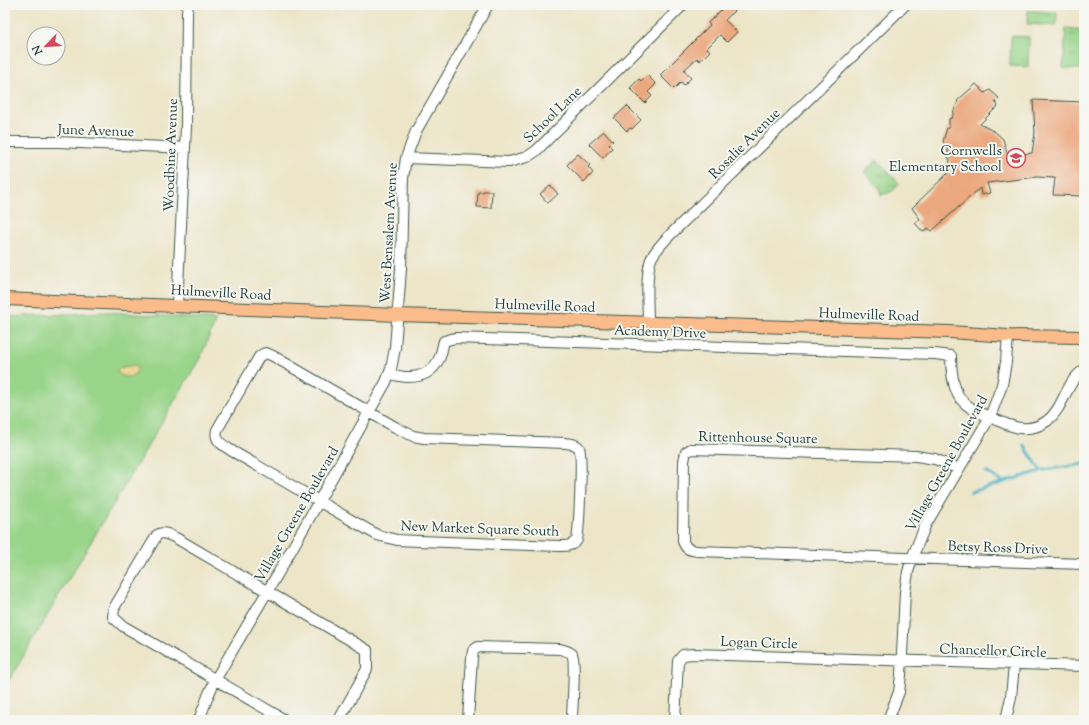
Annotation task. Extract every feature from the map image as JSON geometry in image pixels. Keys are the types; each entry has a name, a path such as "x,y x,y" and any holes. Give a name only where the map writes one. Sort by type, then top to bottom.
{"main road":[{"name":"Hulmeville Road","path":"5,299 398,315 950,332 1008,336 1084,337"}],"street":[{"name":"Woodbine Avenue","path":"177,305 185,148 188,5"},
{"name":"West Bensalem Avenue","path":"398,315 401,269 403,178 406,158 416,131 488,5"},
{"name":"School Lane","path":"406,158 510,162 527,157 536,151 683,5"},
{"name":"Rosalie Avenue","path":"648,323 648,274 650,262 657,250 672,233 905,5"},
{"name":"June Avenue","path":"5,142 59,142 185,148"},
{"name":"Village Greene Boulevard","path":"199,720 216,680 370,412 389,374 395,348 398,315"},
{"name":"Village Greene Boulevard","path":"888,720 899,692 905,592 912,558 926,524 990,417 1002,385 1008,336"},
{"name":"Academy Drive","path":"389,374 409,378 417,377 427,372 439,360 444,341 455,338 935,354 951,356 953,380 959,396 971,408 990,417"},
{"name":"New Market Square South","path":"266,353 404,432 424,438 565,443 574,444 579,448 580,463 577,540 570,546 397,540 377,535 319,501 220,443 217,439 217,430 263,354 266,353"},
{"path":"990,417 1007,426 1016,428 1038,426 1056,412 1074,378 1084,370"},
{"name":"Rittenhouse Square","path":"912,558 698,551 687,549 683,541 682,530 684,462 686,452 692,449 707,448 916,456 935,459 959,469"},
{"path":"285,720 123,626 113,617 114,608 153,540 161,533 166,533 367,650 367,668 339,720"},
{"name":"Betsy Ross Drive","path":"912,558 1084,564"},
{"path":"468,720 472,658 473,651 478,647 560,649 571,653 573,657 574,669 572,720"},
{"name":"Logan Circle","path":"675,720 678,662 684,655 701,654 901,661"},
{"name":"Chancellor Circle","path":"901,661 1084,666"},
{"path":"1006,720 1011,697 1014,665"}],"green space":[{"path":"1028,11 1057,12 1056,26 1027,24"},
{"path":"1066,28 1084,30 1081,69 1063,68"},
{"path":"1011,36 1029,37 1028,67 1010,66"},
{"path":"877,160 900,184 891,192 881,195 879,188 864,172"},
{"path":"108,312 216,320 200,358 5,687 5,317"}],"sand":[{"path":"134,365 137,366 137,371 133,375 127,377 117,372 119,368"}],"building":[{"path":"726,5 740,5 725,20 737,32 727,42 720,35 707,48 710,51 700,61 697,58 684,70 691,78 684,85 681,82 674,89 660,75 710,25 708,23"},
{"path":"647,75 656,84 648,92 652,96 645,103 630,88 639,79 641,81"},
{"name":"Cornwells Elementary School","path":"976,84 985,93 990,90 999,98 995,102 998,106 980,124 995,132 1003,139 1008,156 1032,153 1035,133 1033,100 1084,102 1084,196 1053,195 1055,178 1037,177 987,183 990,193 981,195 980,188 932,231 928,228 923,232 915,223 920,219 912,208 949,172 950,159 948,158 948,148 946,148 943,141 947,128 949,128 949,119 952,118 958,102 957,101"},
{"path":"627,106 641,120 632,129 630,128 627,131 614,118"},
{"path":"604,131 613,141 609,145 612,148 603,158 589,144"},
{"path":"578,154 590,165 588,167 593,173 584,182 567,165"},
{"path":"550,185 558,194 548,203 540,194"},
{"path":"492,191 491,208 477,207 478,192"}],"waterway":[{"path":"1024,445 1041,471"},
{"path":"971,492 1044,470 1084,464"},
{"path":"986,472 1003,482"}],"place":[{"name":"Cornwells Elementary School","path":"1016,158"}]}
